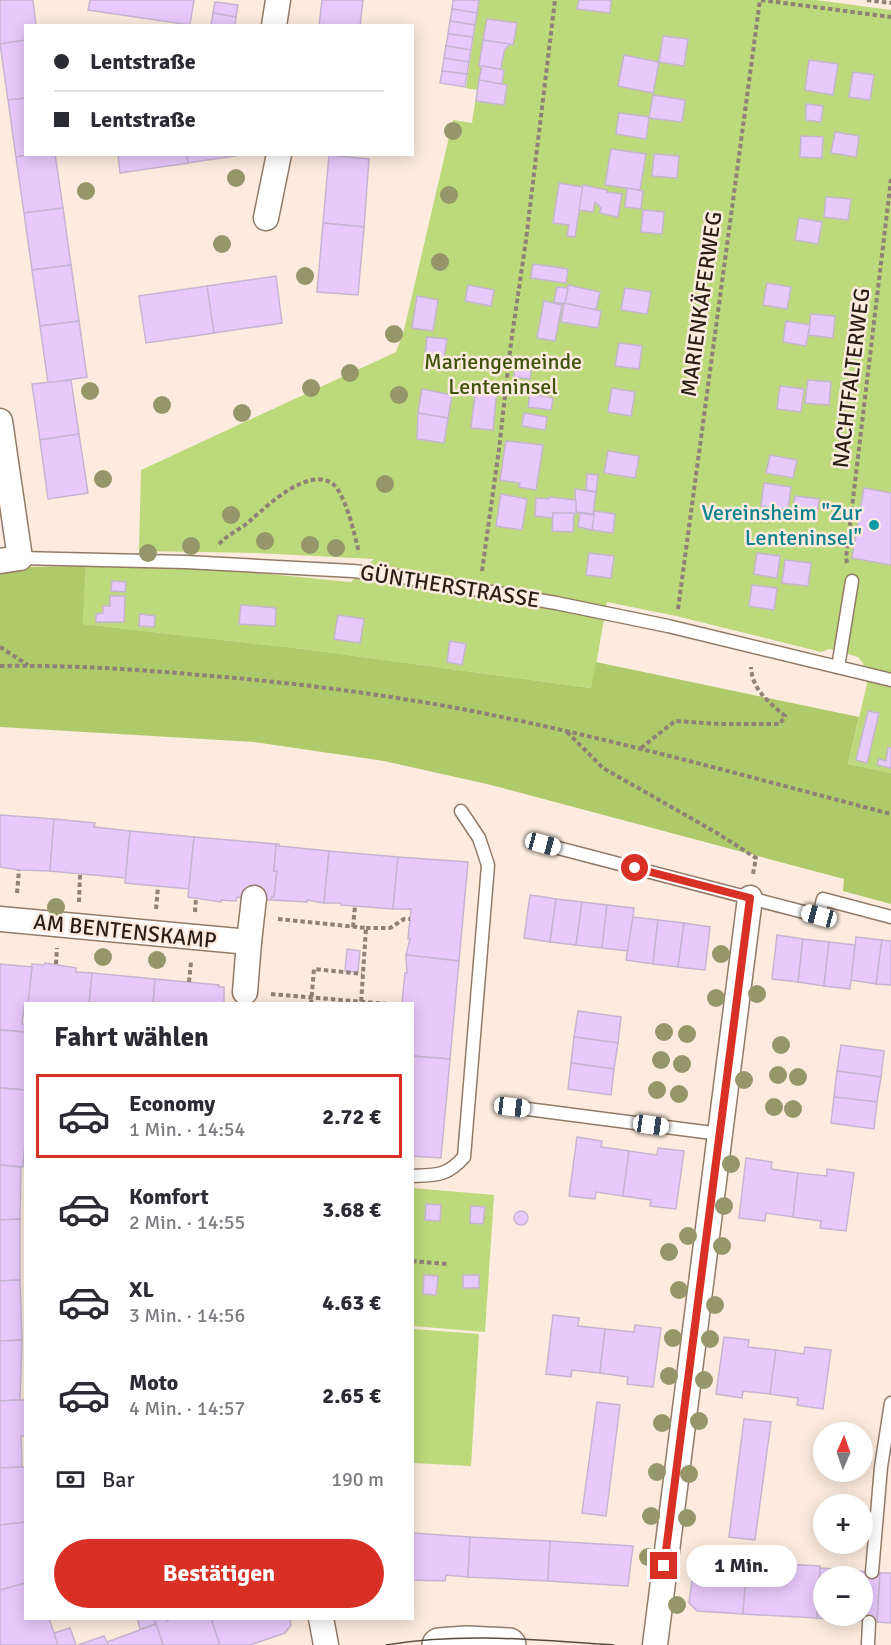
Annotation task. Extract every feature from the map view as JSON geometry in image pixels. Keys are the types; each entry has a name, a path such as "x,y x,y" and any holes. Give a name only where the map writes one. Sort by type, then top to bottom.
{"main road":[{"path":"439,1645 466,1643 509,1645"}],"street":[{"path":"274,24 278,0"},
{"path":"266,218 279,156"},
{"path":"0,421 10,560"},
{"path":"655,1645 750,898"},
{"name":"AM BENTENSKAMP","path":"253,908 249,942 255,992"},
{"name":"AM BENTENSKAMP","path":"0,919 249,942"},
{"path":"321,1620 326,1645"}],"lane":[{"name":"GÜNTHERSTRASSE","path":"10,560 209,564 397,576 556,603 668,626 891,680"},
{"path":"838,667 852,580"},
{"path":"414,1176 436,1175 454,1169 464,1157 488,865 479,838 461,811"},
{"path":"543,844 819,916 823,899 891,917"},
{"path":"512,1107 720,1134"},
{"path":"873,1566 881,1467 891,1403"},
{"path":"868,1645 869,1626"}],"path":[{"path":"481,578 555,0"},
{"path":"760,0 891,17"},
{"name":"MARIENKÄFERWEG","path":"677,614 760,0"},
{"path":"867,0 891,3"},
{"name":"NACHTFALTERWEG","path":"852,580 846,558 891,178"},
{"path":"209,564 220,542 250,522 279,495 304,482 324,480 334,485 348,511 362,572"},
{"path":"0,647 29,665"},
{"path":"640,748 675,721 780,724 785,716 762,695 752,676 754,648"},
{"path":"0,666 29,665 144,670 280,681 462,709 640,748 891,814"},
{"path":"566,732 603,768 756,858"},
{"path":"16,893 19,870"},
{"path":"80,875 78,899 80,906"},
{"path":"353,927 355,906"},
{"path":"253,908 366,928 390,928 404,919 410,919"},
{"path":"255,992 361,1002 366,928"},
{"path":"56,964 57,945"},
{"path":"311,1002 314,969 362,974"},
{"path":"414,1261 447,1263"}],"green space":[{"name":"Mariengemeinde Lenteninsel","path":"479,0 816,0 891,10 891,773 848,764 867,684 863,663 858,657 829,649 821,652 676,616 607,602 592,688 303,649 83,624 86,566 185,568 351,582 374,559 256,553 139,551 141,470 396,352 404,330 453,120 472,123 477,90 466,88"},
{"path":"86,566 83,624 303,649 591,688 596,662 859,717 848,764 891,773 891,904 843,891 844,879 487,784 384,761 254,742 0,727 0,570 19,567"},
{"path":"414,1188 494,1195 485,1332 414,1326"},
{"path":"414,1329 479,1334 471,1466 414,1463"}],"building":[{"path":"0,0 33,0 36,24 24,24 24,40 0,44"},
{"path":"90,0 194,0 190,24 88,10"},
{"path":"322,0 363,0 360,24 319,24"},
{"path":"453,0 479,0 477,13 452,9"},
{"path":"579,0 611,0 610,13 577,9"},
{"path":"215,2 238,5 236,17 213,13"},
{"path":"452,9 477,13 475,25 450,21"},
{"path":"213,13 236,17 235,24 211,24"},
{"path":"487,19 517,23 513,45 483,40"},
{"path":"450,21 475,25 473,37 448,34"},
{"path":"448,34 473,37 471,50 446,46"},
{"path":"663,36 688,39 684,66 659,62"},
{"path":"24,40 24,98 8,100 0,44"},
{"path":"483,40 510,44 504,51 501,69 479,66"},
{"path":"446,46 471,50 469,62 444,58"},
{"path":"624,55 659,62 653,93 618,86"},
{"path":"444,58 469,62 467,74 442,71"},
{"path":"809,60 838,64 833,95 805,90"},
{"path":"482,66 504,70 502,84 479,80"},
{"path":"442,71 467,74 465,87 440,83"},
{"path":"853,72 874,75 870,100 849,97"},
{"path":"479,80 507,85 504,105 476,101"},
{"path":"653,95 685,100 682,122 649,118"},
{"path":"24,98 24,156 16,157 8,100"},
{"path":"806,104 823,106 821,122 806,120"},
{"path":"619,113 649,117 646,139 616,134"},
{"path":"835,132 859,136 856,157 831,153"},
{"path":"801,136 823,137 822,158 800,157"},
{"path":"611,149 646,154 640,190 605,185"},
{"path":"654,154 679,156 677,178 652,176"},
{"path":"55,156 63,208 24,213 16,157"},
{"path":"118,156 187,156 188,163 120,173"},
{"path":"187,156 235,156 188,163"},
{"path":"329,156 369,159 364,227 323,223"},
{"path":"559,183 583,187 575,237 567,236 569,225 553,223"},
{"path":"583,185 622,194 618,217 600,213 601,208 595,202 593,212 579,210"},
{"path":"627,188 643,191 641,209 625,207"},
{"path":"826,197 851,199 848,220 824,217"},
{"path":"63,208 71,265 32,270 24,213"},
{"path":"643,210 664,212 662,234 641,232"},
{"path":"799,218 822,222 818,244 795,240"},
{"path":"323,223 364,227 358,295 317,292"},
{"path":"533,264 568,269 566,283 531,278"},
{"path":"71,265 79,321 40,326 32,270"},
{"path":"276,276 282,323 214,333 207,286"},
{"path":"767,283 791,287 787,309 763,305"},
{"path":"468,285 494,290 491,306 465,301"},
{"path":"568,285 600,292 596,310 565,304"},
{"path":"207,286 214,333 146,343 139,296"},
{"path":"557,287 568,288 565,304 554,302"},
{"path":"625,288 651,292 647,314 621,310"},
{"path":"417,296 438,300 433,331 412,328"},
{"path":"544,301 562,305 555,341 537,338"},
{"path":"564,303 601,311 598,328 561,322"},
{"path":"811,314 835,316 833,338 808,335"},
{"path":"79,321 87,377 48,383 40,326"},
{"path":"786,321 810,325 806,346 783,342"},
{"path":"427,337 447,339 444,358 425,356"},
{"path":"619,343 642,346 639,369 615,366"},
{"path":"515,360 532,362 530,379 514,377"},
{"path":"71,380 79,434 40,440 32,384"},
{"path":"808,380 831,382 829,405 805,403"},
{"path":"476,386 497,388 493,430 471,428"},
{"path":"780,386 804,389 801,412 777,409"},
{"path":"612,388 635,392 631,416 608,412"},
{"path":"422,389 452,395 448,418 418,413"},
{"path":"530,394 553,398 551,410 528,407"},
{"path":"418,413 448,418 444,443 417,439"},
{"path":"524,413 547,417 545,430 522,426"},
{"path":"79,434 88,493 48,499 40,440"},
{"path":"506,441 543,445 536,490 519,487 520,483 500,480"},
{"path":"608,451 639,456 635,478 604,473"},
{"path":"770,455 797,460 793,478 766,473"},
{"path":"587,474 598,475 596,492 586,490"},
{"path":"764,483 791,487 788,509 761,506"},
{"name":"Vereinsheim \"Zur Lenteninsel\"","path":"864,488 891,493 891,565 852,558"},
{"path":"575,489 596,492 593,514 576,512"},
{"path":"501,494 527,499 522,530 496,526"},
{"path":"795,496 819,499 816,522 791,519"},
{"path":"549,497 576,500 576,514 553,513 553,518 535,516 536,498 549,499"},
{"path":"594,511 615,514 613,533 592,530"},
{"path":"553,513 574,513 573,532 552,531"},
{"path":"580,513 594,515 592,530 578,527"},
{"path":"589,553 614,556 611,578 586,575"},
{"path":"757,553 780,556 777,578 754,574"},
{"path":"785,560 811,563 808,586 782,583"},
{"path":"112,581 126,582 125,592 111,591"},
{"path":"752,585 777,588 774,610 749,606"},
{"path":"110,596 125,596 124,622 96,622 96,614 103,613 103,606 110,606"},
{"path":"241,605 276,608 275,626 239,624"},
{"path":"140,614 155,616 154,627 139,626"},
{"path":"338,615 364,619 360,643 334,639"},
{"path":"450,641 466,644 462,665 447,662"},
{"path":"868,711 879,713 867,763 856,760"},
{"path":"888,747 891,748 891,768 877,765 879,759 886,761"},
{"path":"0,815 54,819 50,871 0,867"},
{"path":"54,819 95,823 94,827 130,831 126,878 50,871"},
{"path":"130,831 194,837 189,889 125,883"},
{"path":"194,837 276,844 274,871 277,871 274,897 271,900 237,897 236,901 221,900 221,902 188,897"},
{"path":"276,844 329,851 324,903 307,900 307,902 271,900 274,897 277,871 274,871"},
{"path":"329,851 398,857 393,909 324,903"},
{"path":"398,857 468,862 459,961 406,955 410,939 408,939 411,909 393,909"},
{"path":"530,895 556,899 550,942 524,938"},
{"path":"556,899 582,902 576,945 550,942"},
{"path":"582,902 607,905 602,948 576,945"},
{"path":"607,905 634,908 628,951 602,948"},
{"path":"633,917 658,920 653,964 626,960"},
{"path":"658,920 684,923 678,967 653,964"},
{"path":"684,923 710,927 705,970 678,967"},
{"path":"777,935 803,939 798,982 772,979"},
{"path":"856,937 882,940 876,984 851,980"},
{"path":"803,939 829,942 824,986 798,982"},
{"path":"882,940 891,941 891,985 876,984"},
{"path":"829,942 855,945 850,989 824,986"},
{"path":"347,949 360,951 358,972 345,971"},
{"path":"406,955 459,961 450,1059 414,1056 414,1002 402,1002 405,973 407,973"},
{"path":"45,963 76,968 76,972 92,973 89,1002 28,1002 32,964 44,965"},
{"path":"0,964 32,967 28,1002 24,1002 22,1024 24,1024 24,1032 0,1030"},
{"path":"92,973 155,979 153,1002 89,1002"},
{"path":"155,979 224,987 224,1002 153,1002"},
{"path":"578,1011 621,1017 618,1043 574,1037"},
{"path":"0,1030 24,1032 24,1090 0,1088"},
{"path":"574,1037 618,1043 614,1069 571,1063"},
{"path":"841,1045 884,1051 881,1077 837,1071"},
{"path":"414,1056 450,1059 441,1158 414,1156"},
{"path":"571,1063 614,1069 611,1095 568,1089"},
{"path":"837,1071 881,1077 877,1102 834,1097"},
{"path":"0,1088 24,1090 23,1167 0,1165"},
{"path":"834,1097 877,1102 874,1129 831,1123"},
{"path":"577,1137 602,1141 601,1147 629,1151 623,1196 596,1192 595,1199 569,1196"},
{"path":"658,1148 684,1151 676,1209 650,1206 651,1200 623,1196 629,1151 657,1155"},
{"path":"746,1158 772,1162 771,1169 798,1173 793,1217 766,1213 765,1221 739,1218"},
{"path":"0,1165 21,1167 20,1219 0,1220"},
{"path":"827,1169 854,1173 846,1231 820,1228 821,1221 793,1217 798,1173 827,1176"},
{"path":"426,1204 441,1205 440,1221 425,1220"},
{"path":"471,1206 485,1207 483,1224 470,1223"},
{"path":"518,1211 524,1211 528,1218 524,1225 518,1225 514,1221 514,1215"},
{"path":"20,1219 20,1280 0,1281 0,1220"},
{"path":"424,1275 438,1276 436,1295 423,1294"},
{"path":"463,1275 479,1275 479,1288 463,1288"},
{"path":"20,1280 22,1340 0,1341 0,1281"},
{"path":"553,1315 579,1318 578,1326 605,1329 600,1373 572,1370 571,1377 546,1374"},
{"path":"635,1325 661,1328 653,1387 627,1384 628,1377 600,1373 605,1329 634,1332"},
{"path":"724,1337 749,1340 748,1347 776,1350 770,1394 743,1391 742,1398 716,1394"},
{"path":"22,1340 20,1400 0,1401 0,1341"},
{"path":"805,1347 831,1350 823,1409 797,1405 798,1398 770,1394 776,1350 804,1354"},
{"path":"24,1400 24,1436 21,1436 22,1467 0,1468 0,1401"},
{"path":"597,1402 620,1405 606,1516 582,1513"},
{"path":"744,1419 771,1422 755,1540 729,1537"},
{"path":"24,1467 24,1522 0,1525 0,1468"},
{"path":"24,1522 24,1584 0,1590 0,1525"},
{"path":"414,1533 470,1537 468,1577 446,1575 445,1581 414,1580"},
{"path":"470,1537 550,1541 548,1581 468,1577"},
{"path":"550,1541 633,1546 628,1586 548,1581"},
{"path":"710,1553 748,1555 743,1614 697,1611 689,1603 695,1558 709,1559"},
{"path":"747,1562 820,1566 813,1566 813,1618 743,1614"},
{"path":"873,1572 880,1573 877,1622 873,1622"},
{"path":"880,1573 891,1573 891,1623 877,1622"},
{"path":"24,1584 24,1620 50,1620 58,1645 0,1645 0,1590"},
{"path":"138,1620 155,1620 156,1624 140,1629"},
{"path":"155,1620 212,1620 220,1645 163,1645"},
{"path":"212,1620 290,1620 291,1625 285,1633 250,1645 220,1645"},
{"path":"156,1624 163,1645 108,1645 107,1642"},
{"path":"70,1628 76,1645 58,1645 54,1633"},
{"path":"104,1636 108,1645 78,1645"}],"tram line":[{"path":"386,1645 472,1638 614,1645"}],"place":[{"name":"Vereinsheim \"Zur Lenteninsel\"","path":"874,525"}],"route":[{"path":"635,868 750,898 664,1566"}]}
